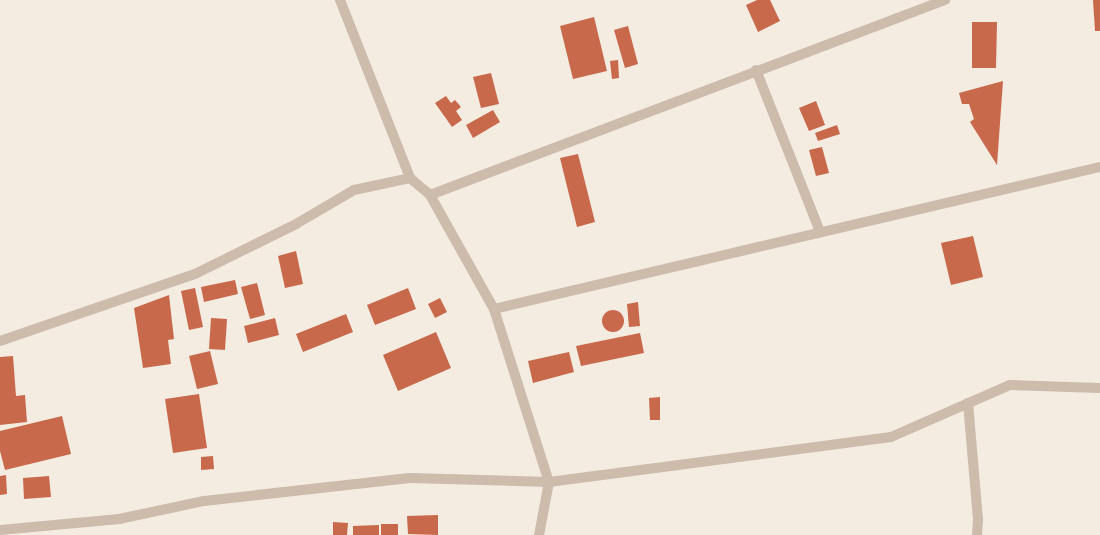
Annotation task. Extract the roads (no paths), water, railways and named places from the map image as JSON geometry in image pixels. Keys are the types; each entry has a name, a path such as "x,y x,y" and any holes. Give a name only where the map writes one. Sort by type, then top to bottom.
{"street":[{"path":"340,0 410,178 430,195 494,309 549,482 539,535"},
{"path":"430,195 756,70 945,0"},
{"path":"756,70 820,232"},
{"path":"494,309 1100,166"},
{"path":"0,341 195,274 296,224 354,190 410,178"},
{"path":"0,530 119,519 204,500 410,478 549,482 891,437 1010,385 1100,388"},
{"path":"968,403 978,520 977,535"}]}
